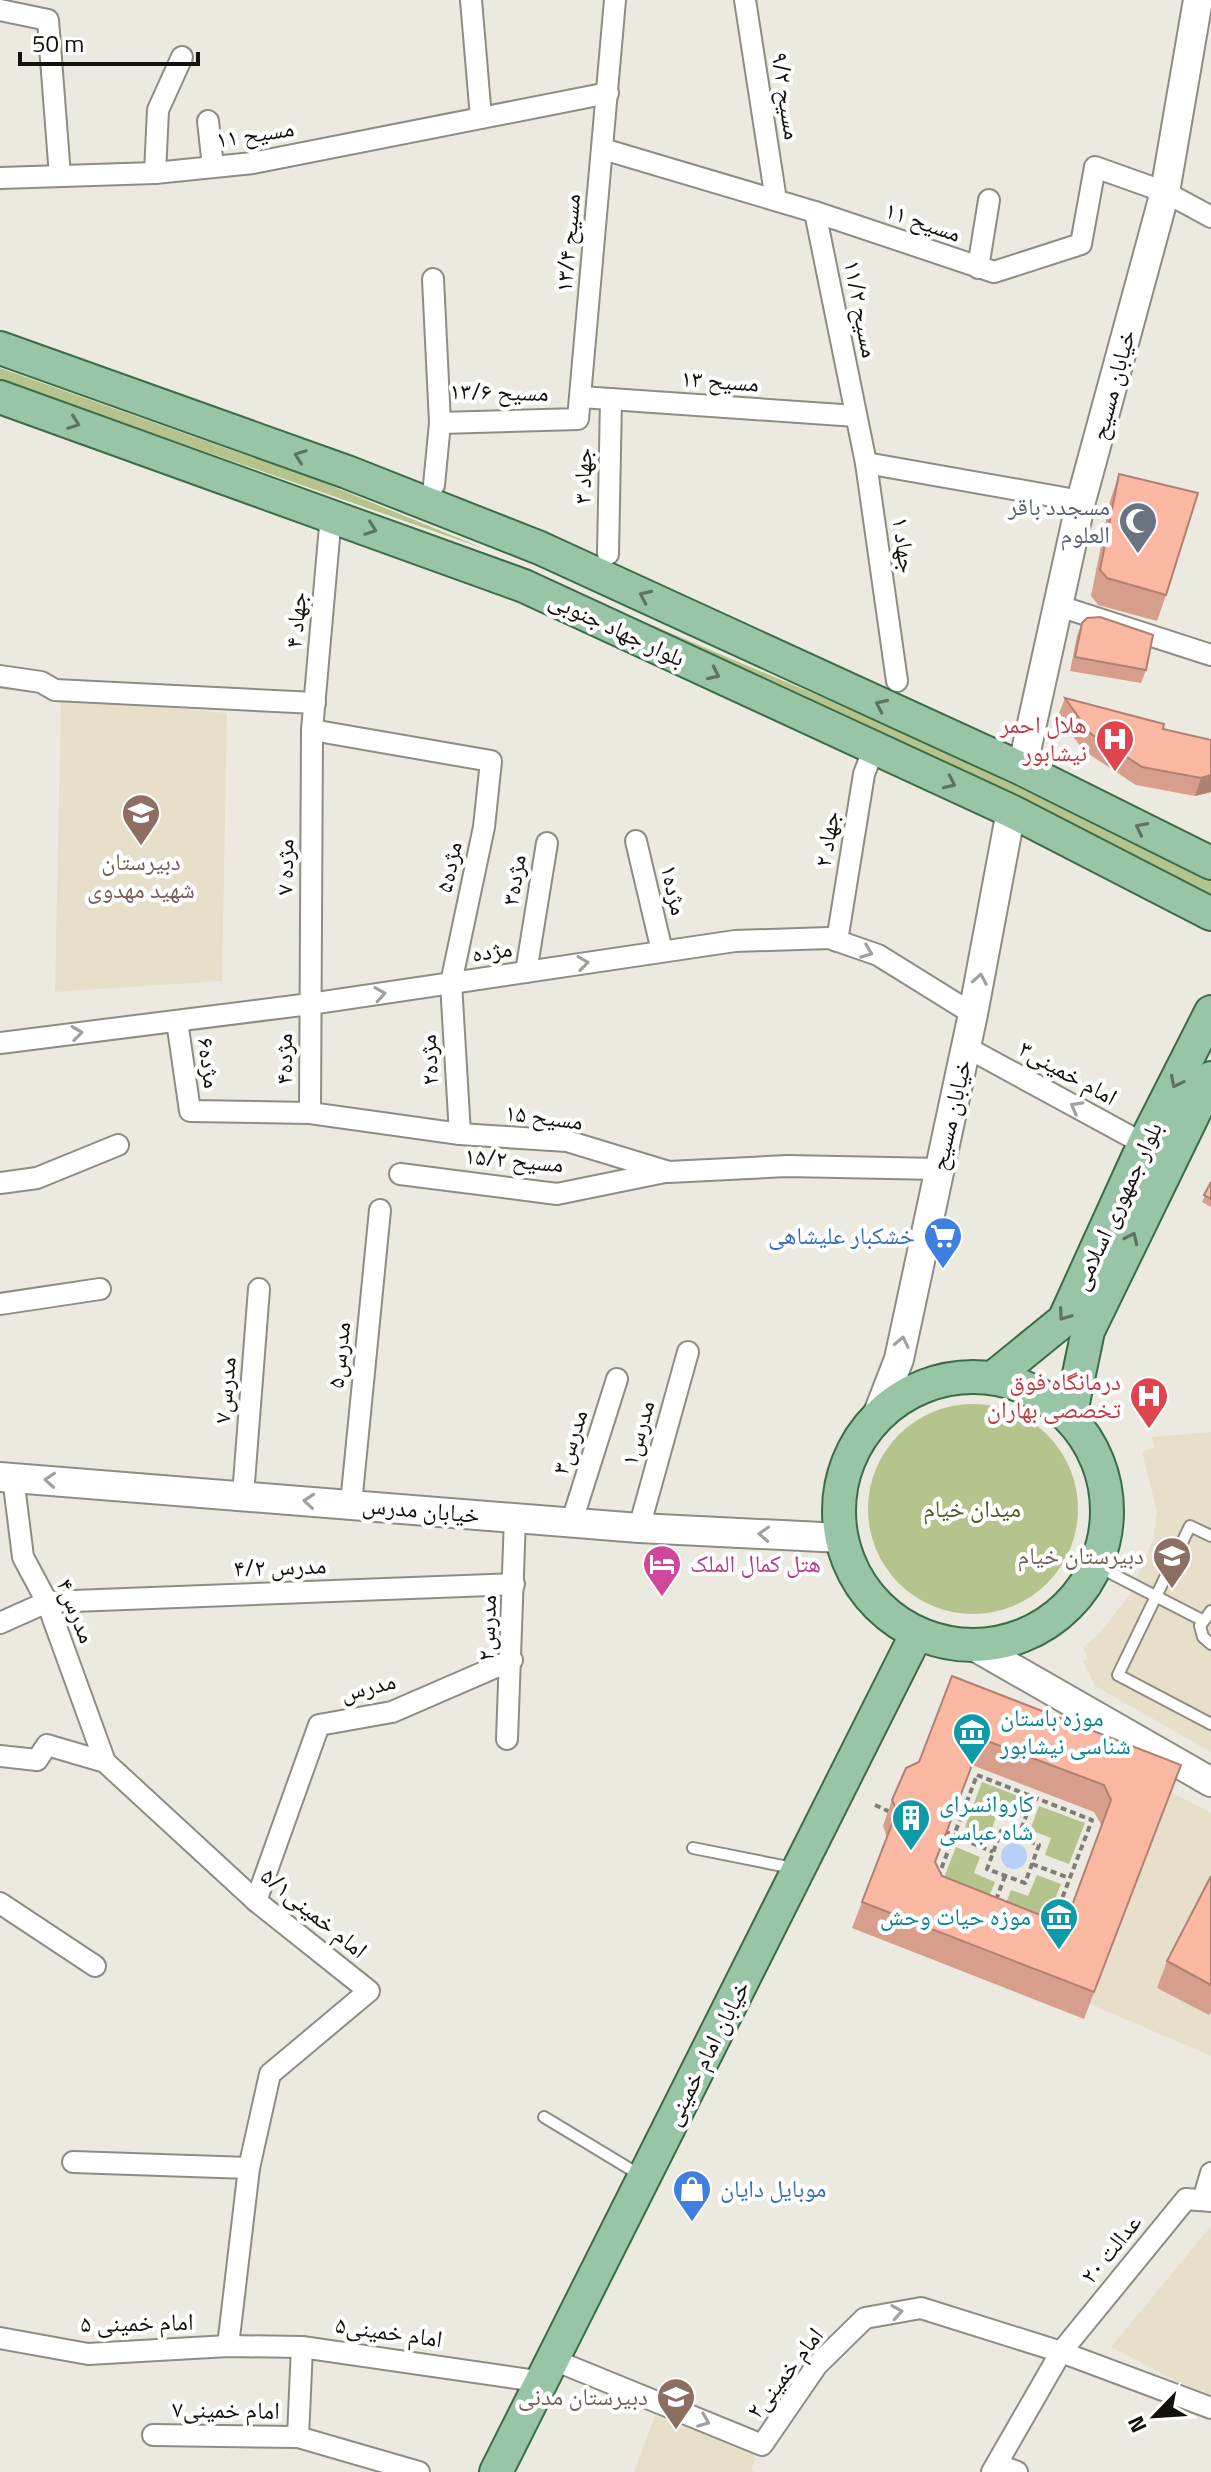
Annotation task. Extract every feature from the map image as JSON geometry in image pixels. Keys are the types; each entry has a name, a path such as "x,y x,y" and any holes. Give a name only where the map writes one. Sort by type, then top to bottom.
{"main road":[{"name":"بلوار جهاد جنوبی","path":"0,348 347,472 540,548 1022,769 1211,863"},
{"name":"بلوار جهاد جنوبی","path":"0,397 524,586 1011,811 1207,910"},
{"path":"524,586 540,548"},
{"name":"بلوار جمهوری اسلامی","path":"994,1377 1064,1320 1144,1144 1211,1012"},
{"name":"بلوار جمهوری اسلامی","path":"1070,1417 1088,1331 1211,1078"},
{"path":"951,1377 994,1377 1034,1390 1070,1417 1095,1454 1108,1497 1105,1542 1088,1583 1058,1617 1018,1638 974,1646 945,1643 917,1633 882,1610 856,1577 842,1538 839,1494 852,1452 877,1416 911,1391 951,1377"},
{"name":"خیابان امام خمینی","path":"496,2472 917,1633"}],"street":[{"path":"471,0 481,118"},
{"name":"مسیح ۱۳/۴","path":"581,397 615,0"},
{"name":"مسیح ۹/۲","path":"745,0 776,200"},
{"name":"خیابان مسیح","path":"1022,769 1081,501 1165,192 1198,0"},
{"path":"0,10 48,20 60,176"},
{"path":"155,173 158,110 182,57"},
{"name":"مسیح ۱۱","path":"0,178 155,173 253,163 608,93"},
{"path":"208,121 213,167"},
{"name":"مسیح ۱۱","path":"603,149 815,212 994,272 1081,244 1095,167 1165,192"},
{"path":"1165,192 1211,217"},
{"path":"978,268 989,200"},
{"name":"مسیح ۱۱/۲","path":"815,212 856,416"},
{"name":"مسیح ۱۳/۶","path":"433,279 440,423 578,419 581,397"},
{"name":"مسیح ۱۳","path":"581,397 856,416"},
{"name":"جهاد ۳","path":"608,554 611,399"},
{"name":"جهاد ۱","path":"856,416 866,463 897,681"},
{"path":"434,485 440,423"},
{"path":"866,463 1081,501"},
{"name":"جهاد ۴","path":"312,730 331,515"},
{"path":"1059,606 1211,655"},
{"path":"0,676 41,682 55,690 315,703"},
{"name":"مژده۵","path":"312,730 491,761 484,827 451,983"},
{"name":"مژده ۷","path":"310,1004 312,730"},
{"name":"جهاد ۲","path":"837,941 864,774 874,748"},
{"name":"خیابان مسیح","path":"877,1416 899,1359 973,1014 1011,811"},
{"name":"مژده۱","path":"636,841 662,951"},
{"name":"مژده۳","path":"526,972 547,843"},
{"name":"مژده","path":"0,1043 310,1004 735,941 829,938 878,955 973,1014"},
{"name":"مژده۲","path":"451,983 460,1134"},
{"name":"مژده۴","path":"310,1004 310,1113"},
{"name":"مژده۶","path":"177,1021 190,1111"},
{"name":"امام خمینی۳","path":"966,1047 1144,1144"},
{"name":"مسیح ۱۵","path":"190,1111 310,1113 460,1134 567,1141 669,1172 787,1166 939,1169"},
{"path":"0,1183 37,1178 118,1145"},
{"name":"مسیح ۱۵/۲","path":"400,1174 557,1194 669,1172"},
{"name":"مدرس۵","path":"351,1504 380,1210"},
{"path":"0,1304 100,1289"},
{"name":"مدرس۷","path":"243,1495 259,1289"},
{"name":"مدرس۱","path":"639,1528 688,1352"},
{"name":"مدرس۳","path":"572,1521 617,1379"},
{"name":"خیابان مدرس","path":"7,1477 639,1528 842,1538"},
{"name":"مدرس۴","path":"7,1477 23,1557 47,1602 105,1762"},
{"name":"مدرس۲","path":"507,1739 515,1518"},
{"name":"مدرس ۴/۲","path":"47,1602 514,1584"},
{"path":"0,1623 47,1602"},
{"path":"974,1646 1211,1782"},
{"name":"مدرس","path":"256,1901 319,1725 392,1712 512,1660"},
{"path":"0,1756 37,1760 47,1745 105,1762"},
{"name":"امام خمینی۵/۱","path":"105,1762 256,1901 369,1991 270,2074 249,2168 228,2346"},
{"path":"0,1903 95,1966"},
{"path":"73,2162 249,2168"},
{"path":"1207,2201 1211,2173"},
{"name":"عدالت ۲۰","path":"1061,2352 1186,2199 1207,2201"},
{"name":"امام خمینی۲","path":"548,2371 762,2445 817,2365 865,2318 921,2308 1061,2352"},
{"name":"امام خمینی ۵","path":"0,2338 88,2354 228,2346"},
{"name":"امام خمینی۵","path":"228,2346 302,2347 548,2371"},
{"name":"امام خمینی۷","path":"298,2437 302,2347"},
{"path":"1017,2472 994,2468 1061,2352 1211,2408"},
{"name":"امام خمینی۷","path":"153,2435 298,2437 419,2472"}],"lane":[{"path":"1211,1536 1190,1526 1158,1598 1118,1675 1211,1724"},
{"path":"1095,1565 1202,1620"},
{"path":"1211,1611 1202,1620 1201,1631 1211,1644"},
{"path":"693,1848 799,1869"},
{"path":"544,2117 645,2178"}],"path":[{"path":"977,1775 1092,1820 1047,1938 932,1893 954,1835 977,1775"},
{"path":"1018,1838 1033,1797"},
{"path":"875,1805 903,1817"},
{"path":"932,1827 993,1852"},
{"path":"1001,1831 1018,1838 1039,1845 1025,1883 987,1869 1001,1831"},
{"path":"1032,1864 1069,1878"},
{"path":"990,1916 1005,1876"}],"shaded area":[{"name":"دبیرستان شهید مهدوی","path":"61,697 227,713 222,981 55,992"},
{"name":"دبیرستان خیام","path":"1211,1432 1211,1752 1095,1686 1083,1661 1088,1658 1083,1647 1099,1634 1131,1593 1153,1539 1157,1512 1142,1452 1155,1447 1152,1437"},
{"path":"1171,1792 1211,1813 1211,2056 1090,2004"},
{"path":"1211,2226 1211,2399 1111,2347"},
{"name":"دبیرستان مدنی","path":"655,2416 750,2446 755,2460 751,2470 754,2472 634,2472"}],"green space":[{"path":"0,368 322,482 485,549 0,380"},
{"path":"548,581 859,713 1211,877 1211,893 1195,893"},
{"name":"میدان خیام","path":"973,1404 1013,1412 1047,1435 1070,1469 1078,1509 1070,1549 1047,1583 1013,1606 973,1614 933,1606 899,1583 876,1549 868,1509 876,1469 899,1435 933,1412"},
{"path":"982,1782 1023,1798 1014,1822 997,1815 989,1837 965,1827"},
{"path":"1039,1806 1085,1823 1069,1864 1045,1855 1051,1838 1030,1830"},
{"path":"956,1847 980,1857 974,1873 995,1882 985,1906 940,1888"},
{"path":"1037,1875 1061,1884 1043,1929 1002,1914 1011,1890 1028,1896"}],"water":[{"path":"1014,1843 1023,1847 1027,1856 1023,1865 1014,1869 1005,1865 1001,1856 1005,1847"}],"building":[{"name":"مسجدد باقر العلوم","path":"1119,474 1198,493 1166,595 1107,578 1100,570"},
{"path":"1100,617 1153,635 1146,670 1075,657 1082,623 1087,618"},
{"path":"1065,698 1164,724 1163,729 1211,740 1211,775 1201,778 1142,767 1090,733"},
{"path":"1211,1182 1211,1199 1204,1195"},
{"name":"کاروانسرای شاه عباسی","path":"952,1676 1181,1765 1094,1992 862,1902 897,1811 892,1800 906,1768 919,1762","holes":["982,1739 1104,1785 1111,1800 1070,1911 1053,1920 942,1876 935,1862"]},
{"path":"1211,1876 1211,1985 1167,1961"}],"place":[{"name":"مسجدد باقر العلوم","path":"1138,555"},
{"name":"هلال احمر نیشابور","path":"1115,773"},
{"name":"دبیرستان شهید مهدوی","path":"141,847"},
{"name":"خشکبار علیشاهی","path":"943,1270"},
{"name":"درمانگاه فوق تخصصی بهاران","path":"1149,1430"},
{"name":"دبیرستان خیام","path":"1172,1590"},
{"name":"هتل کمال الملک","path":"662,1598"},
{"name":"موزه باستان شناسی نیشابور","path":"972,1766"},
{"name":"کاروانسرای شاه عباسی","path":"911,1852"},
{"name":"موزه حیات وحش","path":"1059,1951"},
{"name":"موبایل دایان","path":"692,2223"},
{"name":"دبیرستان مدنی","path":"676,2431"}]}
